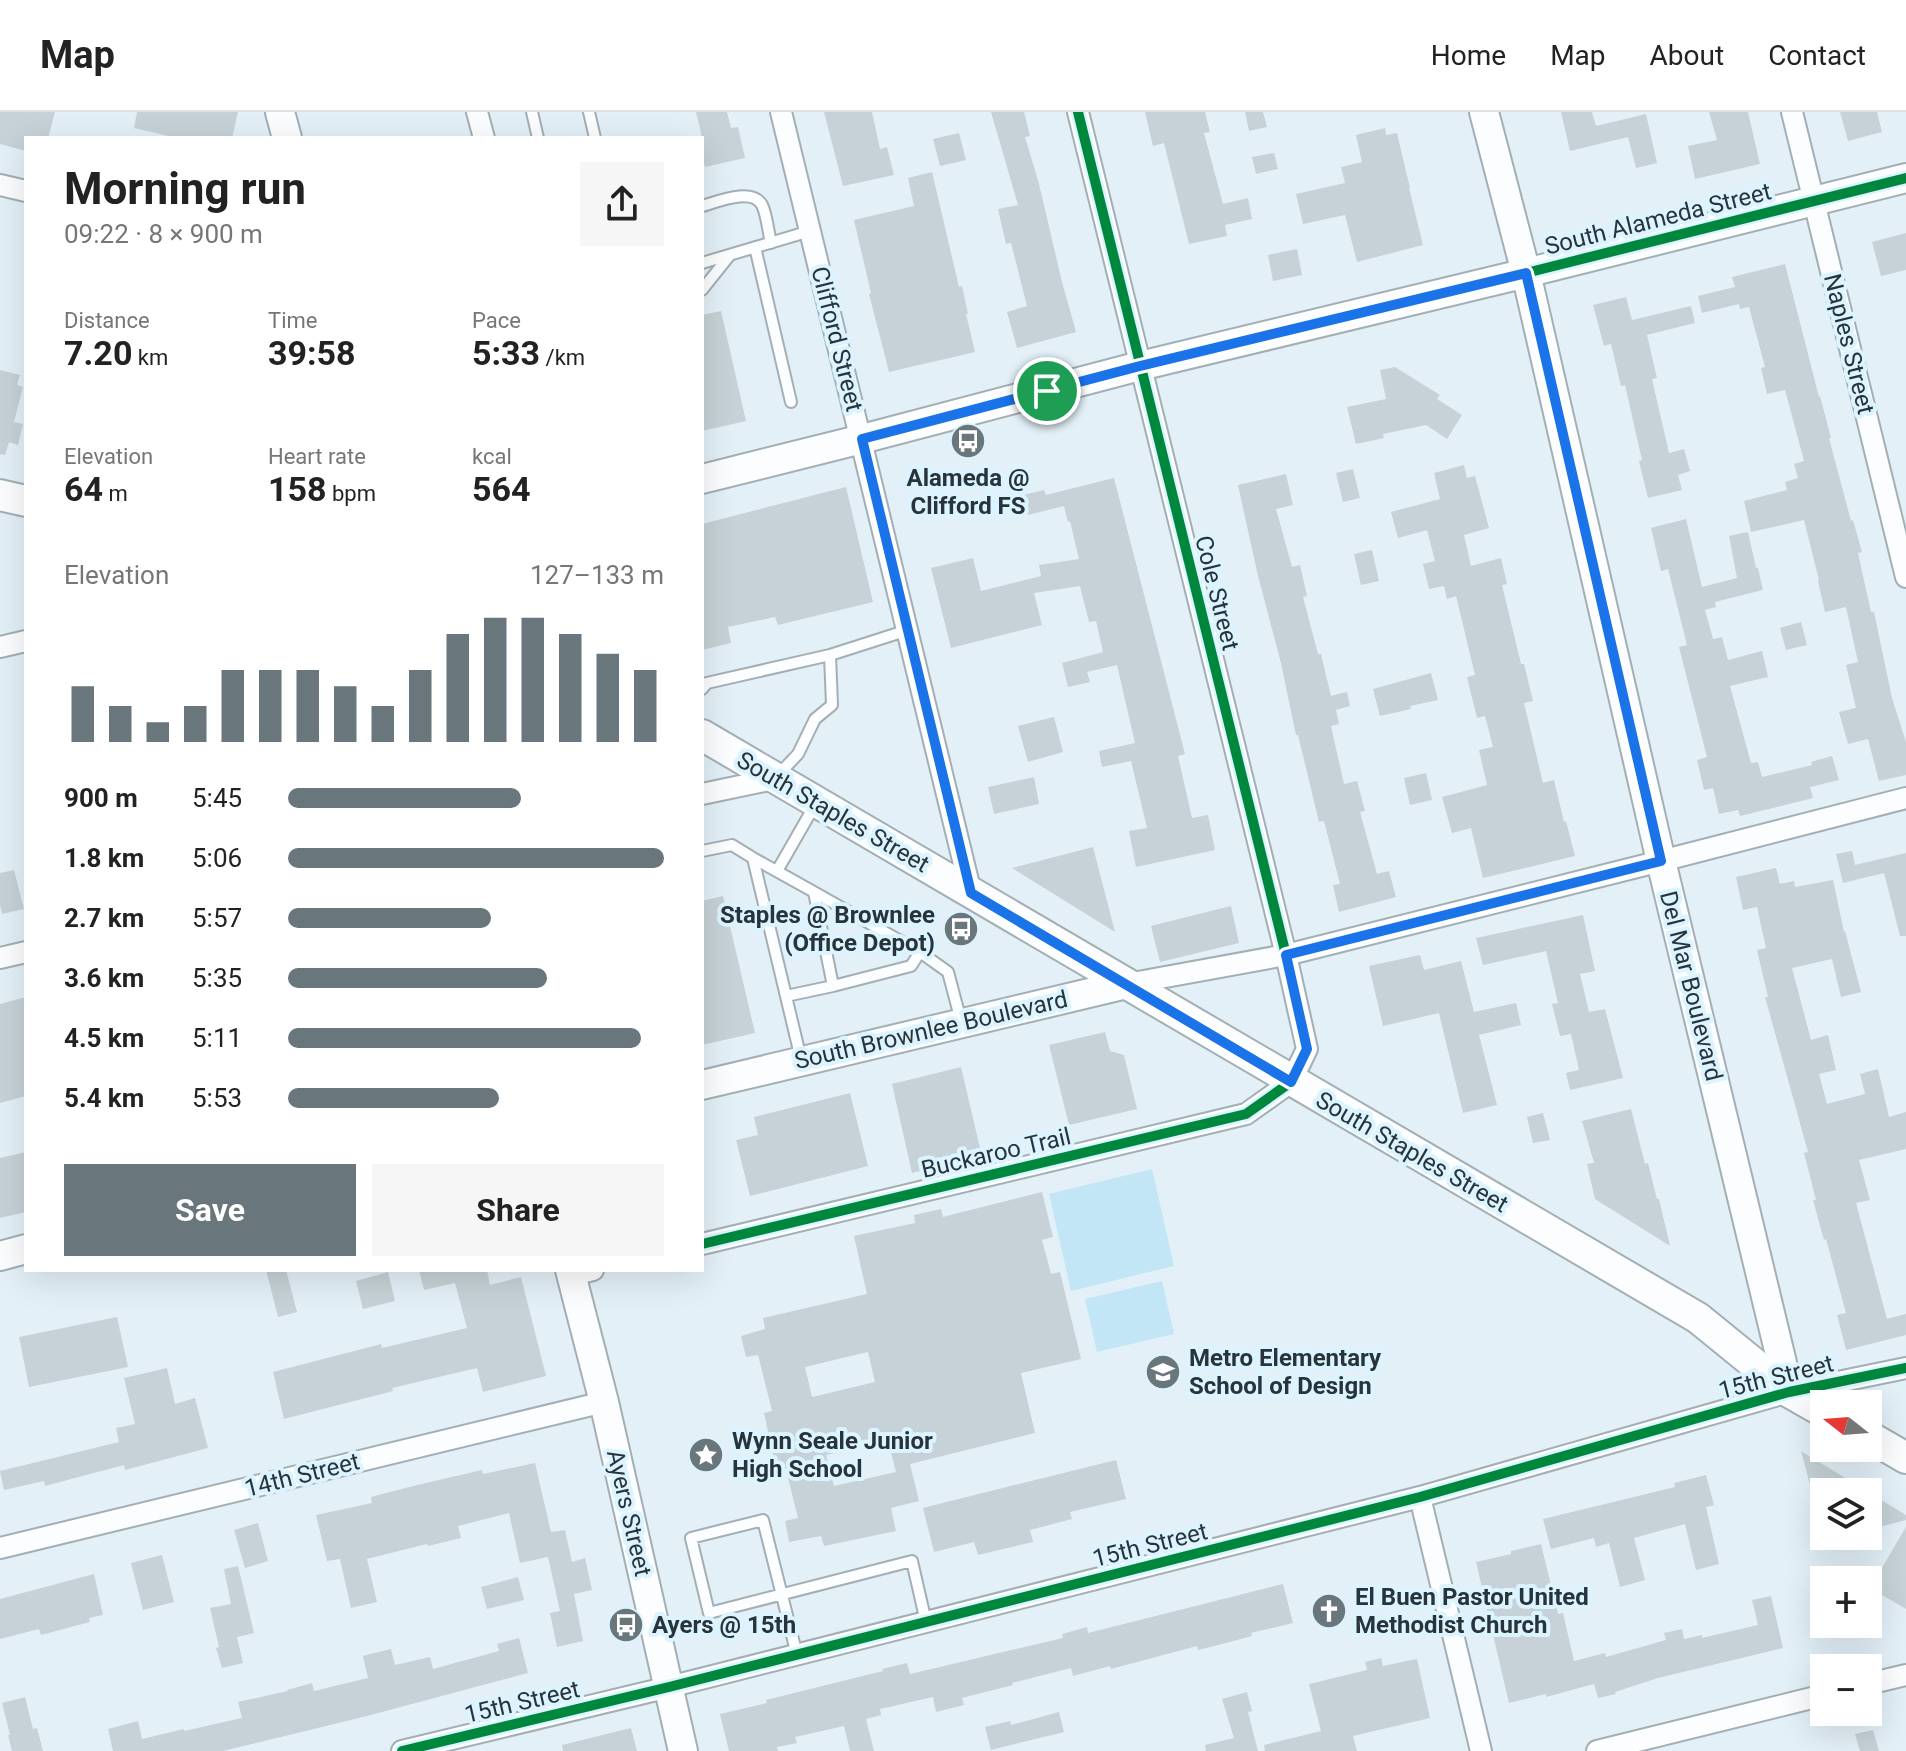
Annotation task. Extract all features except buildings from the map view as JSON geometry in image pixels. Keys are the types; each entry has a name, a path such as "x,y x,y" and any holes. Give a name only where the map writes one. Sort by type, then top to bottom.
{"main road":[{"path":"280,112 286,136"},
{"name":"Del Mar Boulevard","path":"1484,112 1526,273 1661,861 1789,1392"},
{"name":"South Alameda Street","path":"704,478 1140,366 1906,178"},
{"path":"0,495 24,501"},
{"name":"South Staples Street","path":"704,736 1698,1318 1789,1392 1810,1404"},
{"name":"South Brownlee Boulevard","path":"704,1085 1127,984"},
{"path":"0,1256 24,1250"},
{"name":"Ayers Street","path":"578,1272 604,1402 683,1751"},
{"path":"1882,1444 1906,1458"}],"street":[{"path":"477,112 483,136"},
{"name":"Clifford Street","path":"781,112 971,893"},
{"name":"Cole Street","path":"1078,112 1307,1049 1291,1082"},
{"name":"Naples Street","path":"1792,112 1906,577"},
{"path":"0,185 24,191"},
{"path":"0,647 24,641"},
{"path":"704,794 774,779"},
{"name":"South Brownlee Boulevard","path":"1127,984 1286,955 1906,798"},
{"path":"0,958 24,952"},
{"name":"Buckaroo Trail","path":"704,1244 1246,1114 1291,1082"},
{"name":"15th Street","path":"402,1751 669,1687 1420,1497 1789,1392 1906,1368"},
{"name":"14th Street","path":"0,1548 604,1402"},
{"path":"1420,1497 1481,1751"},
{"path":"1882,1681 1906,1675"},
{"path":"1597,1751 1810,1698"}],"lane":[{"path":"532,112 538,136"},
{"path":"589,112 595,136"},
{"path":"704,206 746,196 756,199 762,206 771,243"},
{"path":"704,262 810,231"},
{"path":"755,247 791,402"},
{"path":"704,288 730,255"},
{"path":"704,687 707,683 830,655 908,630"},
{"path":"774,779 798,754 815,719 832,705 830,655"},
{"path":"777,871 816,803"},
{"path":"704,851 732,845 920,952 948,972 961,1023"},
{"path":"753,858 802,1061"},
{"path":"814,892 833,986"},
{"path":"786,996 911,966 920,952"},
{"path":"797,1655 781,1594 763,1520 691,1538 709,1613 781,1594 912,1561 926,1622"}],"shaded area":[{"path":"1152,1169 1174,1266 1071,1291 1049,1194"},
{"path":"1162,1281 1174,1334 1097,1352 1085,1299"}],"cycle path":[{"path":"704,1244 1246,1114 1291,1082 1307,1049 1078,112"},
{"path":"1140,366 1906,178"},
{"path":"402,1751 669,1687 1420,1497 1789,1392 1906,1368"}],"place":[{"name":"Alameda @ Clifford FS","path":"968,441"},
{"name":"Staples @ Brownlee (Office Depot)","path":"961,929"},
{"name":"Metro Elementary School of Design","path":"1163,1372"},
{"name":"Wynn Seale Junior High School","path":"706,1455"},
{"name":"El Buen Pastor United Methodist Church","path":"1329,1611"},
{"name":"Ayers @ 15th","path":"626,1625"}],"route":[{"path":"1526,273 1661,861 1286,955 1307,1049 1291,1082 971,893 862,439 1047,391 1526,273"}]}
